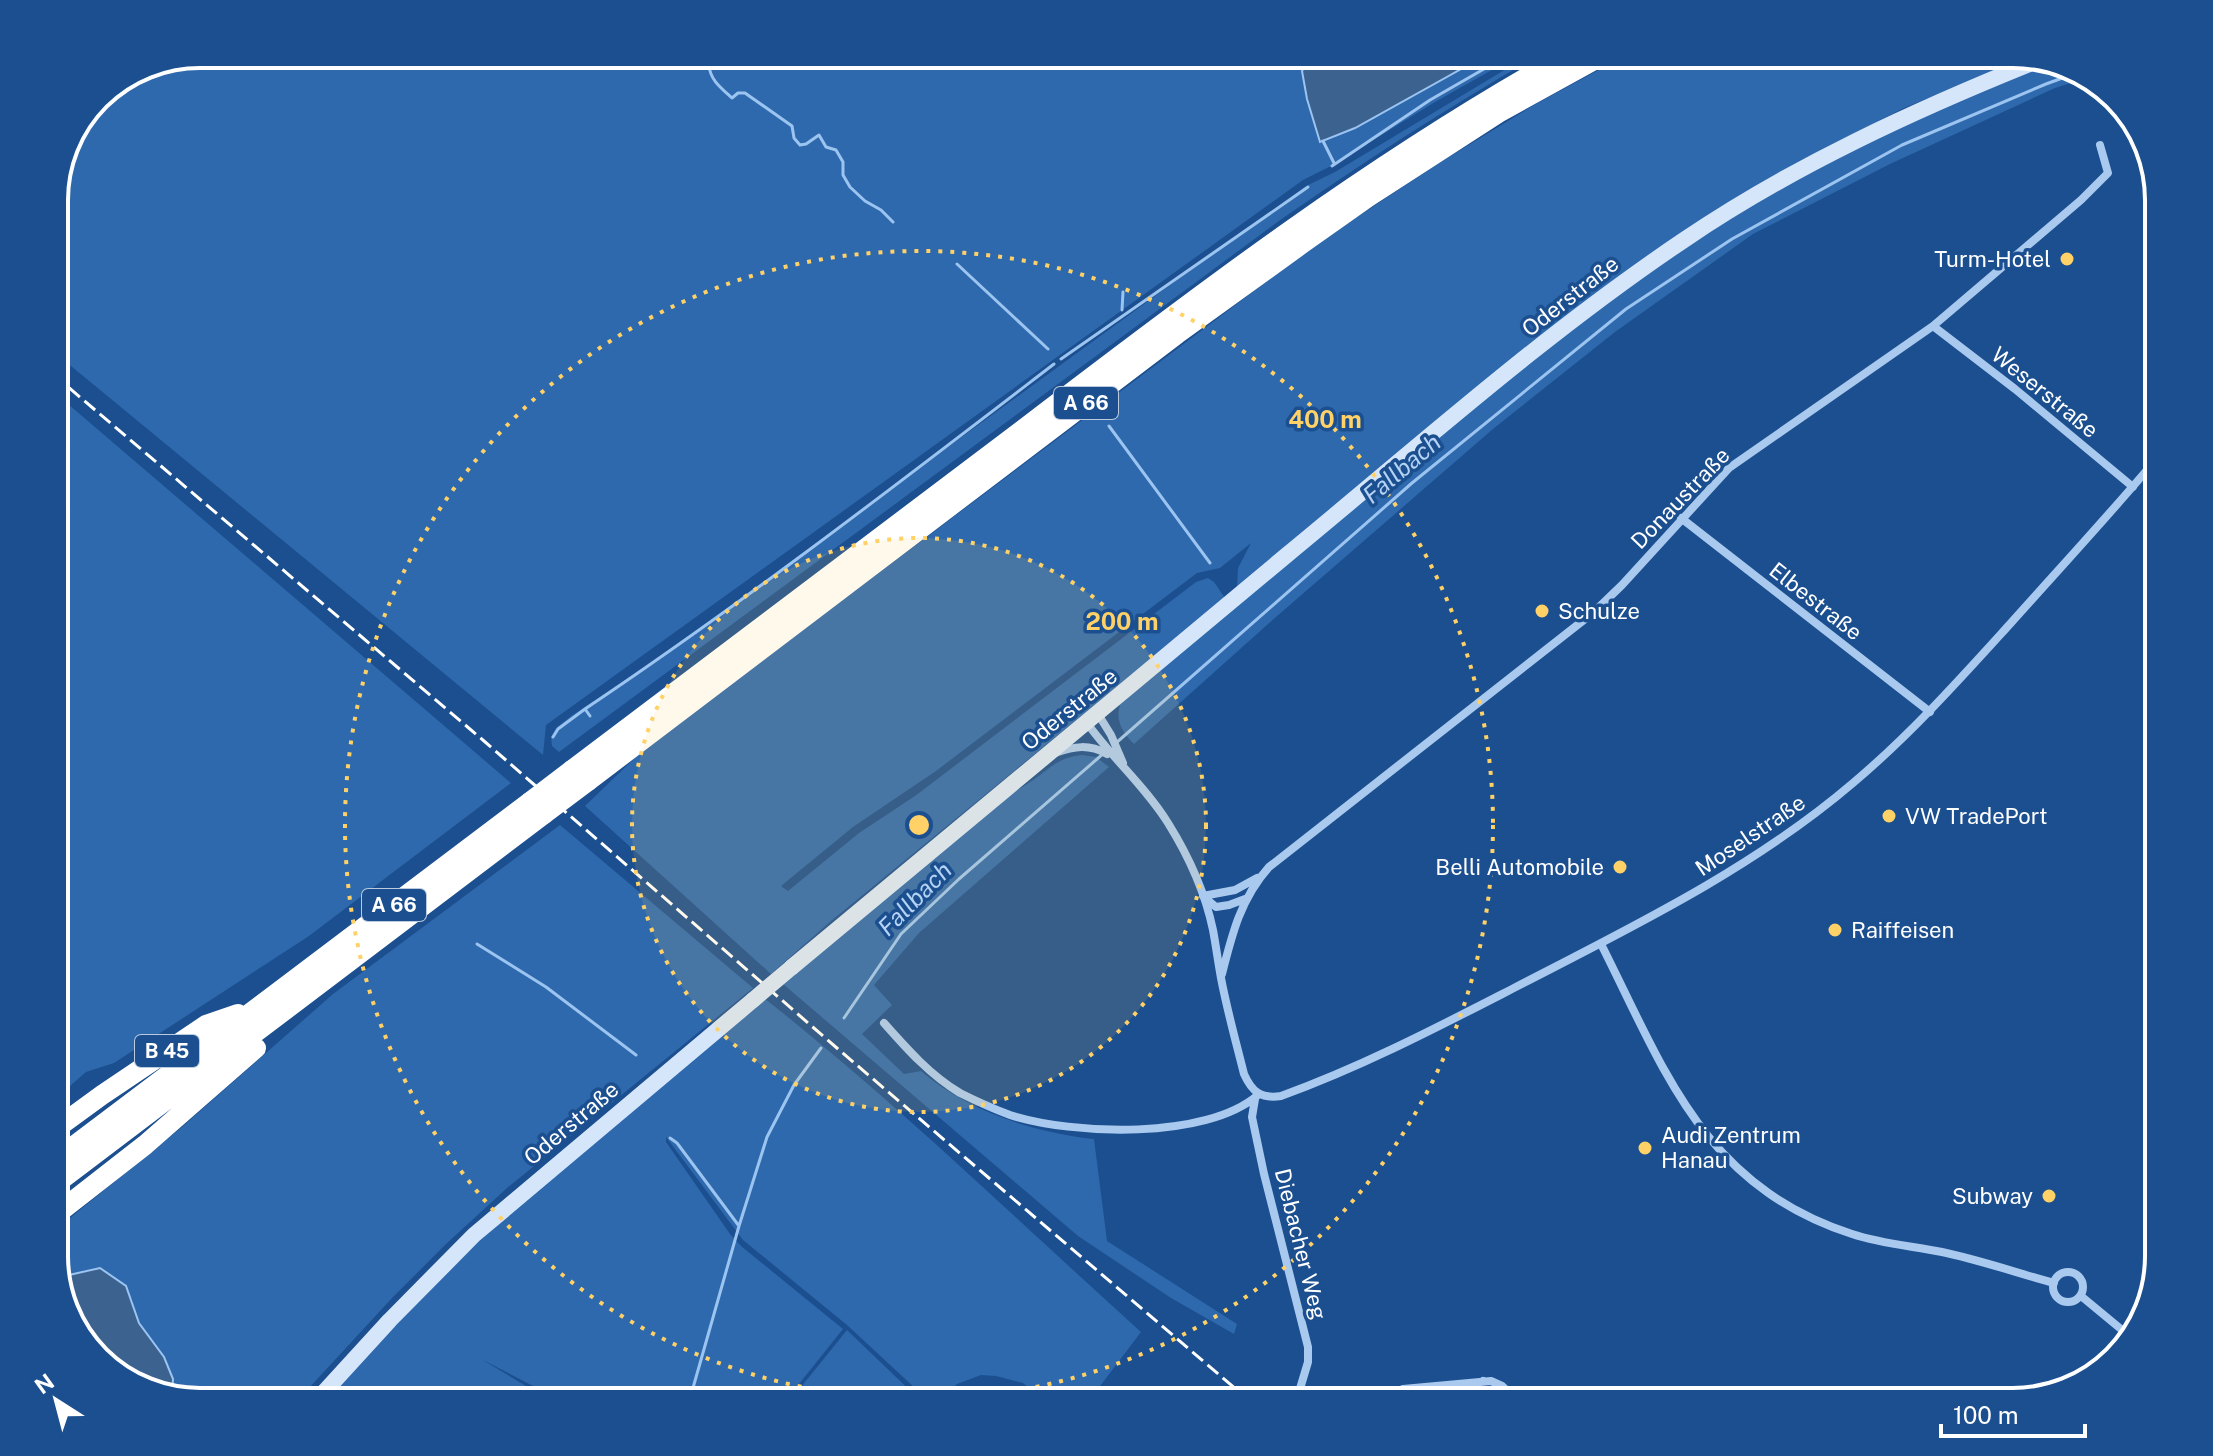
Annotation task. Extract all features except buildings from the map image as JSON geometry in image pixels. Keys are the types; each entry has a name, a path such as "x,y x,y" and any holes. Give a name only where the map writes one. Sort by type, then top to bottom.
{"highway":[{"name":"A 66","path":"580,776 1164,321 1290,230 1425,139 1544,68"},
{"name":"A 66","path":"68,1150 257,1008 537,808 1303,243 1474,128 1580,68"},
{"name":"A 66","path":"68,1174 308,992 537,808"},
{"name":"A 66","path":"68,1205 145,1145 271,1035 308,992"},
{"name":"B 45","path":"68,1120 206,1025 257,1008"}],"street":[{"name":"Oderstraße","path":"328,1388 474,1235 792,967 1590,306 1716,219 1813,163 1930,105 2019,68"},
{"name":"Donaustraße","path":"1203,896 1235,890 1261,875 1594,612 1729,468 1933,326 2081,200 2108,173 2100,145"},
{"name":"Weserstraße","path":"1933,326 2133,487"},
{"name":"Moselstraße","path":"884,1023 915,1059 960,1092 1012,1115 1084,1129 1131,1130 1223,1115 1258,1095 1281,1096 1341,1073 1695,894 1815,813 1855,782 1930,712 2145,473"},
{"name":"Elbestraße","path":"1681,518 1930,712"},
{"path":"1092,718 1111,735 1114,752 1169,824 1192,869 1212,928 1244,1074 1258,1095"},
{"path":"1092,718 1099,746"},
{"path":"1046,756 1089,746 1114,752"},
{"name":"Donaustraße","path":"1221,979 1233,927 1245,899 1261,875"},
{"path":"1203,896 1216,907 1245,899"},
{"path":"1601,944 1684,1105 1723,1155 1763,1190 1787,1206 1854,1235 1961,1256 2054,1283"},
{"name":"Diebacher Weg","path":"1258,1095 1252,1117 1308,1347 1308,1362 1300,1388"},
{"path":"2065,1273 2076,1275 2082,1282 2081,1296 2075,1301 2063,1301 2055,1293 2054,1283 2065,1273"},
{"path":"2081,1296 2122,1330"},
{"path":"1412,1388 1484,1380 1502,1388"},
{"path":"1477,1388 1484,1380"}],"shaded area":[{"path":"200,68 1304,68 1307,99 1320,142 1355,128 1463,68 1495,68 1303,180 546,725 543,755 68,364 68,191 72,166 95,120 113,101 134,86 158,75"},
{"path":"1304,68 1463,68 1355,128 1320,142 1302,71"},
{"path":"1508,68 1516,68 1410,133 1283,218 559,752 552,746 551,737 556,728 571,716 660,657 1306,186 1335,172"},
{"path":"1602,68 2001,68 1904,108 1713,213 1237,588 1238,568 1251,543 1220,568 1197,573 936,771 853,827 781,886 788,891 859,833 915,796 1196,582 1208,578 1225,598 831,921 771,974 585,806 642,751 1322,240 1534,105"},
{"path":"2030,69 2072,83 1890,164 1753,234 1615,332 1493,429 1134,744 1126,735 1119,720 1121,702 1583,317 1718,222 1849,149"},
{"path":"68,404 511,783 309,936 114,1063 86,1072 68,1088"},
{"path":"1082,755 1096,757 1109,767 919,933 874,985 892,1005 862,1034 904,1074 921,1071 981,1109 1025,1125 1094,1139 1107,1241 1237,1324 1234,1334 1171,1298 1078,1236 783,984 1005,795 1057,763"},
{"path":"560,825 753,988 507,1188 393,1297 309,1388 200,1388 172,1384 162,1356 138,1321 132,1299 70,1275 68,1220 182,1127 333,994"},
{"path":"764,998 909,1120 1141,1332 1099,1388 1029,1388 1023,1383 981,1375 953,1388 915,1388 847,1325 743,1240 666,1137 666,1142 741,1246 843,1329 795,1388 537,1388 481,1359 530,1388 335,1388 478,1241"},
{"path":"100,1268 126,1286 139,1323 164,1357 173,1385 127,1366 107,1349 95,1336 78,1307 70,1275"},
{"path":"847,1330 907,1388 800,1388"}],"waterway":[{"path":"710,68 711,75 732,98 738,93 745,93 792,126 794,138 800,145 819,135 826,147 836,150 850,187 893,222"},
{"path":"1332,166 1430,100 1486,68"},
{"name":"Fallbach","path":"1116,743 1412,483 1626,309 1732,239 1902,145 2062,78"},
{"path":"1323,141 1334,163"},
{"path":"1061,359 1308,187"},
{"path":"957,264 1048,349"},
{"path":"1122,310 1123,292"},
{"path":"585,709 764,583 1054,364"},
{"path":"1109,426 1210,563"},
{"path":"553,737 558,729 585,709 590,716"},
{"name":"Fallbach","path":"844,1018 901,934 959,879 1104,753"},
{"path":"477,944 546,987 636,1055"},
{"name":"Fallbach","path":"693,1388 767,1137 794,1085 821,1048"},
{"path":"670,1138 677,1143 739,1226"}],"railway":[{"path":"68,387 1235,1388"}],"place":[{"name":"Turm-Hotel","path":"2067,259"},
{"name":"Schulze","path":"1542,611"},
{"name":"VW TradePort","path":"1889,816"},
{"name":"Belli Automobile","path":"1620,867"},
{"name":"Raiffeisen","path":"1835,930"},
{"name":"Audi Zentrum Hanau","path":"1645,1148"},
{"name":"Subway","path":"2049,1196"}]}
